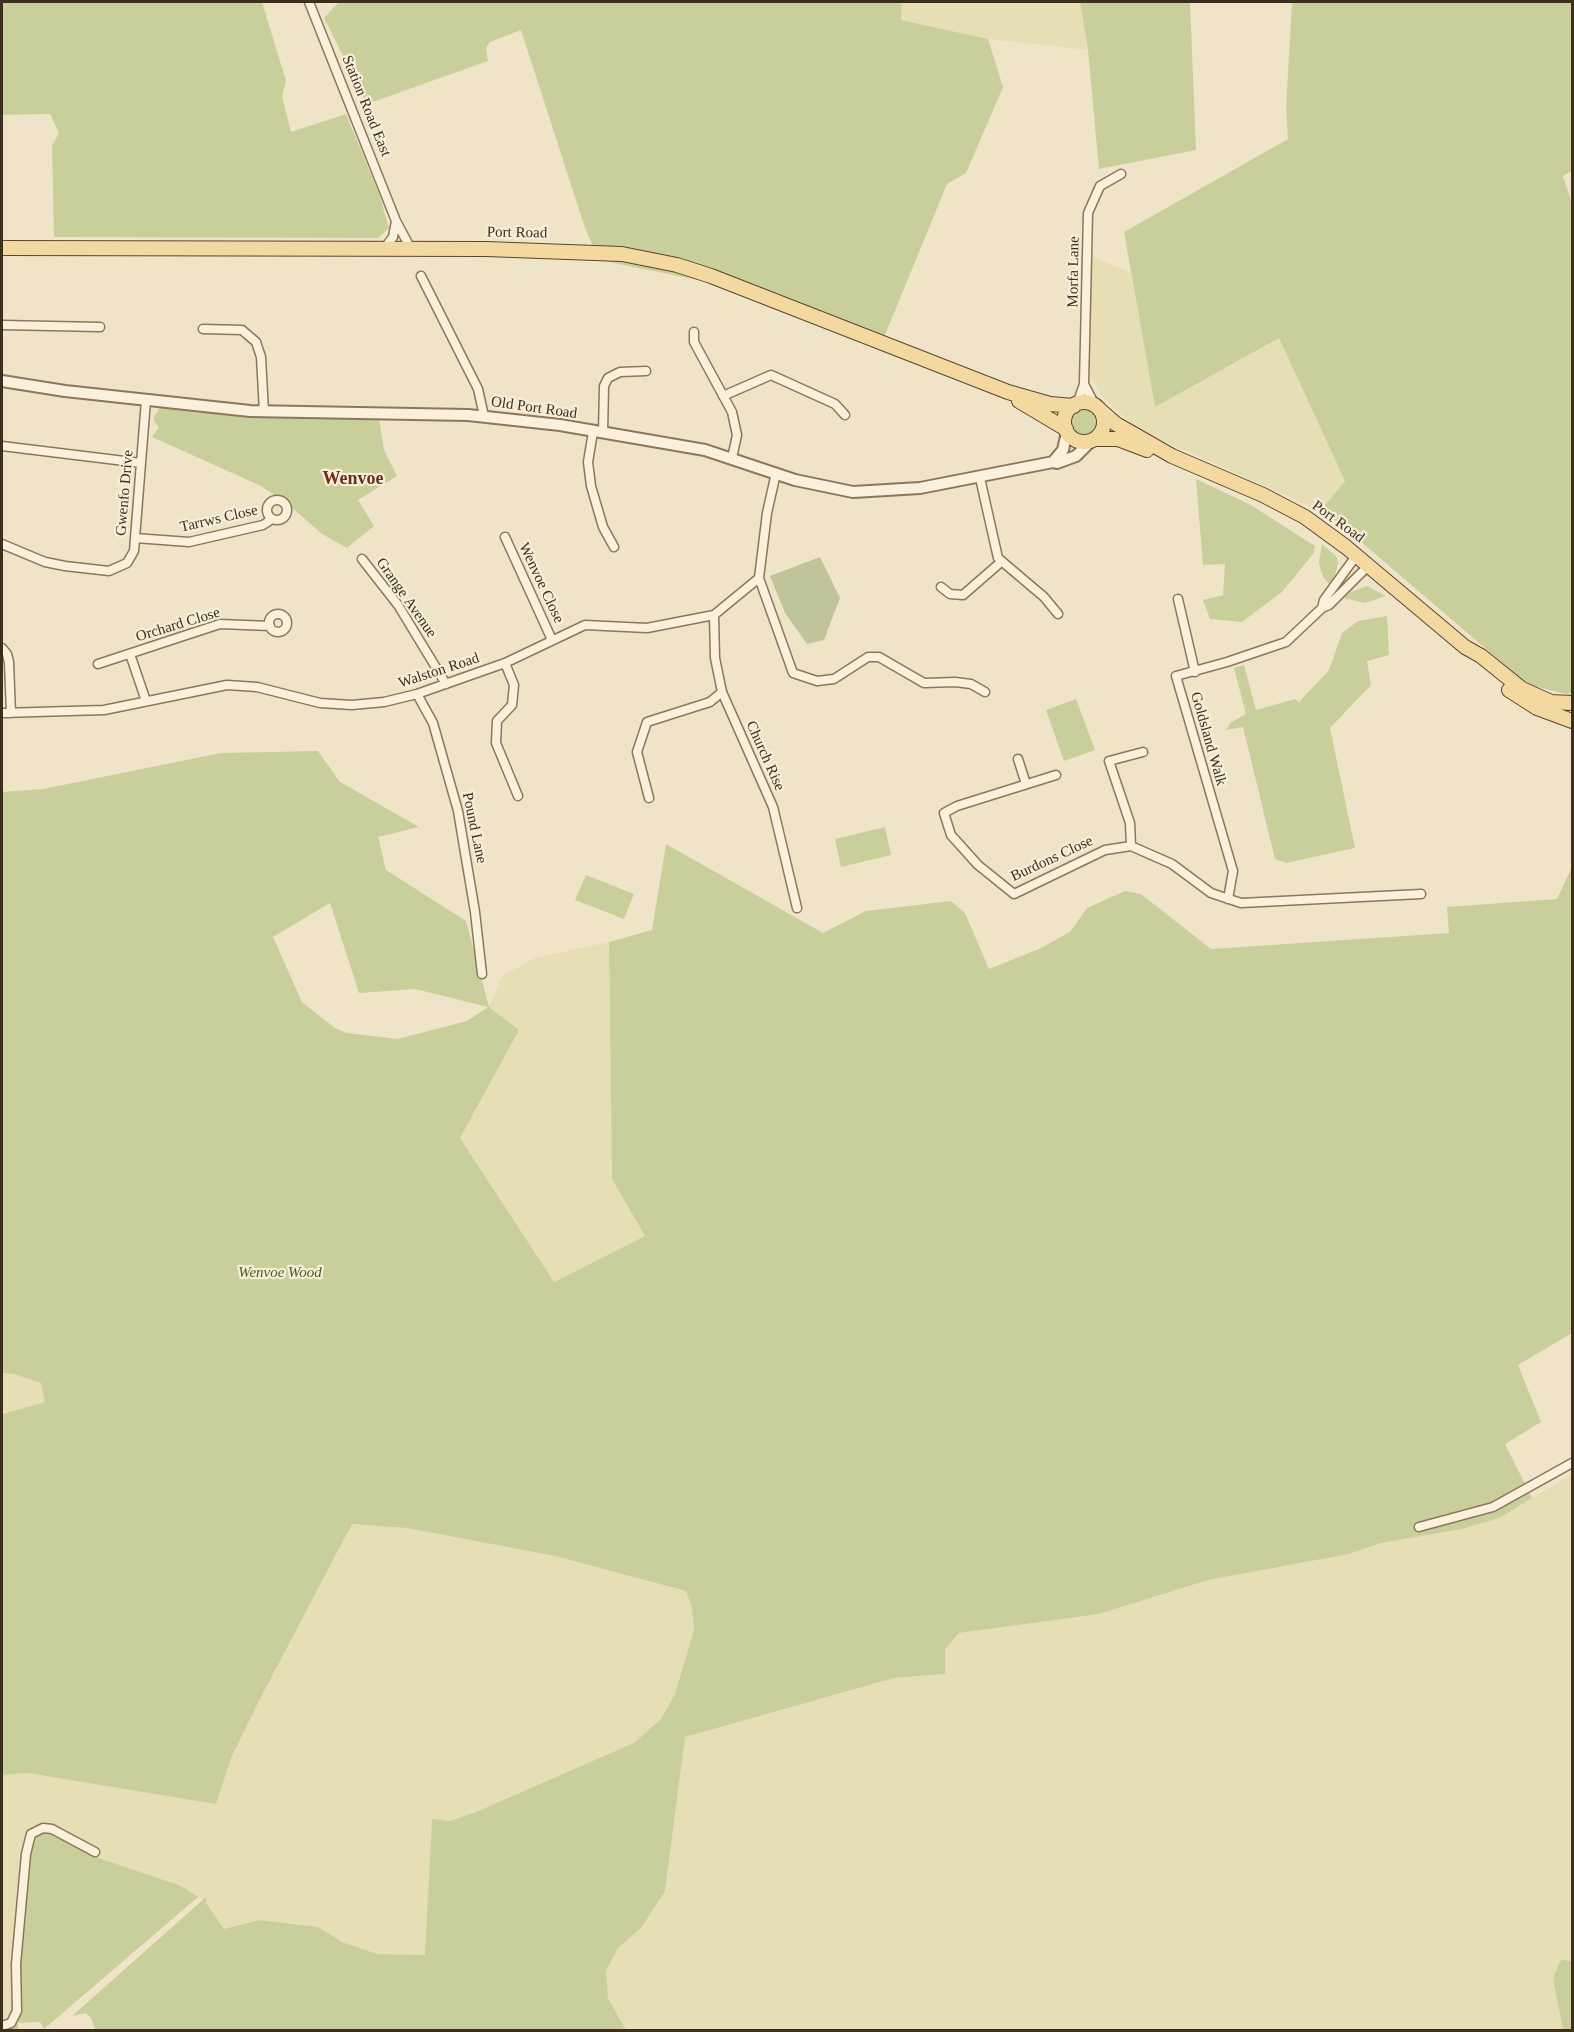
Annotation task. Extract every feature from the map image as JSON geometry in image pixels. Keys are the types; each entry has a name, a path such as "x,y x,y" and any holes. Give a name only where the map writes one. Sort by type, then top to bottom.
{"main road":[{"name":"Port Road","path":"2,248 602,252 677,265 729,283 1008,392 1050,404 1088,403 1098,408 1116,424 1172,456 1263,495 1310,521 1356,556 1465,647 1481,656 1522,689 1551,702 1572,704"},
{"name":"Port Road","path":"1008,392 1066,430 1077,441 1118,440 1159,455 1172,456"},
{"path":"1066,430 1065,416 1075,405"},
{"path":"1093,440 1104,428 1103,416 1098,408"},
{"name":"Port Road","path":"1465,647 1476,662 1528,703 1572,721"}],"street":[{"name":"Station Road East","path":"309,2 396,221 411,249"},
{"name":"Morfa Lane","path":"1075,405 1084,384 1088,213 1100,186 1121,174"},
{"path":"384,249 393,237 396,221"},
{"path":"421,276 478,389 484,416"},
{"path":"2,325 100,327"},
{"path":"203,329 242,330 255,342 261,357 264,412"},
{"path":"694,332 694,342 732,412 737,435 732,458"},
{"path":"614,547 603,526 591,486 588,462 598,432 604,386 608,378 620,372 646,371"},
{"path":"723,396 771,375 835,404 845,415"},
{"name":"Old Port Road","path":"2,381 58,390 264,412 484,416 705,450 835,489 871,492 920,488 1057,463 1076,456 1093,440"},
{"name":"Morfa Lane","path":"1084,384 1098,408"},
{"name":"Gwenfo Drive","path":"2,544 48,563 109,571 127,563 134,551 146,400"},
{"path":"1053,462 1063,450 1066,430"},
{"path":"2,446 141,463"},
{"path":"776,473 767,513 759,579 793,673 817,681 834,679 868,657 879,657 924,683 971,684 985,692"},
{"path":"980,478 993,544 1001,562 1044,597 1058,614"},
{"name":"Tarrws Close","path":"135,538 189,543 263,525 272,519"},
{"name":"Wenvoe Close","path":"505,537 552,640"},
{"name":"Goldsland Walk","path":"1322,608 1324,600 1356,556"},
{"name":"Grange Avenue","path":"362,559 398,605 446,684"},
{"path":"941,587 950,594 963,595 1001,562"},
{"name":"Goldsland Walk","path":"1228,899 1233,871 1176,676 1286,642 1322,608 1329,605 1368,566"},
{"name":"Walston Road","path":"2,713 104,710 227,685 257,687 320,703 352,705 417,694 505,663 585,625 647,628 714,615 759,579"},
{"path":"1178,599 1195,672"},
{"name":"Church Rise","path":"714,615 715,658 722,693 773,807 797,908"},
{"name":"Orchard Close","path":"98,664 220,624 270,626"},
{"path":"2,648 9,662 11,713"},
{"name":"Orchard Close","path":"130,654 147,701"},
{"path":"505,663 514,685 512,705 497,721 496,743 518,796"},
{"path":"649,798 637,752 647,722 710,702 722,693"},
{"name":"Pound Lane","path":"417,694 433,723 458,811 474,903 482,974"},
{"path":"1143,752 1109,761 1130,823 1131,846 1164,859 1211,893 1241,903 1421,894"},
{"path":"1018,759 1026,784"},
{"name":"Burdons Close","path":"1056,775 957,806 944,813 951,835 978,865 1014,894 1105,850 1131,846"},
{"path":"1419,1527 1493,1507 1572,1463"},
{"path":"2,2026 11,2023 17,2011 16,1964 26,1854 31,1834 43,1828 52,1829 95,1852"}],"shaded area":[{"path":"902,2 1080,2 1088,50 988,39 901,20"},
{"path":"1091,256 1131,273 1155,407 1279,338 1345,481 1320,511 1138,429 1104,399 1090,376"},
{"path":"609,942 612,1178 645,1236 553,1282 460,1138 519,1030 489,1007 502,976 535,958"},
{"path":"2,1373 14,1374 41,1383 46,1402 2,1413"},
{"path":"1572,1474 1572,1962 1561,1959 1553,1978 1563,2030 626,2030 608,1998 606,1971 618,1948 641,1928 665,1891 684,1737 894,1678 945,1674 945,1649 959,1633 1099,1614 1208,1580 1349,1554 1381,1543 1462,1529 1499,1518"},
{"path":"352,1524 407,1528 555,1556 686,1591 692,1607 694,1631 675,1694 661,1719 634,1744 476,1812 450,1821 432,1819 426,1955 377,1954 342,1942 318,1927 260,1920 224,1930 205,1898 203,1900 181,1886 99,1858 79,1847 21,1875 12,1980 15,2008 12,2018 2,2024 2,1775 28,1773 216,1803 231,1758"}],"green space":[{"path":"2,2 262,2 286,81 282,96 291,132 346,114 379,194 389,228 378,238 54,237 52,146 59,133 50,114 2,115"},
{"path":"339,2 902,2 901,20 988,39 1003,87 966,173 947,184 880,347 723,285 599,260 585,228 521,30 490,42 486,48 488,61 367,104 324,18"},
{"path":"1080,2 1190,2 1196,150 1099,169 1088,50"},
{"path":"1292,2 1572,2 1572,171 1563,176 1572,203 1572,693 1566,694 1534,686 1520,678 1339,523 1320,511 1345,481 1279,338 1155,407 1124,232 1288,139 1286,107"},
{"path":"161,407 228,415 379,419 384,450 397,476 358,500 374,526 347,548 322,534 290,506 261,486 152,437 159,427 154,421 154,416"},
{"path":"1083,409 1092,413 1096,422 1092,431 1083,435 1074,431 1070,422 1074,413"},
{"path":"1196,479 1251,505 1315,546 1313,554 1282,592 1242,622 1210,619 1203,600 1223,595 1225,564 1203,565"},
{"path":"1322,544 1336,556 1338,563 1335,576 1329,584 1323,577 1319,563"},
{"path":"820,557 840,598 824,640 807,644 785,613 770,576"},
{"path":"1367,586 1386,596 1365,603 1344,598 1351,592"},
{"path":"1387,616 1389,655 1367,661 1371,685 1330,728 1355,848 1286,863 1275,859 1243,727 1226,730 1230,723 1246,714 1234,668 1244,665 1256,710 1295,699 1299,702 1329,670 1342,633 1358,621"},
{"path":"1076,699 1095,750 1064,761 1046,710"},
{"name":"Wenvoe Wood","path":"318,751 340,782 419,827 378,837 386,870 466,921 489,1007 519,1030 460,1138 554,1282 645,1236 612,1179 609,942 652,930 666,844 823,933 866,911 951,901 965,913 989,969 1039,949 1070,932 1087,908 1125,891 1141,894 1211,949 1449,933 1447,907 1557,899 1572,867 1572,1333 1518,1365 1541,1422 1505,1444 1532,1498 1499,1518 1462,1529 1381,1543 1349,1554 1208,1580 1099,1614 959,1633 945,1649 945,1674 894,1678 685,1737 665,1891 641,1928 618,1948 606,1971 608,1998 626,2030 95,2030 91,2018 86,2013 72,2016 206,1897 206,1903 224,1929 260,1920 318,1927 342,1942 377,1954 425,1955 432,1819 450,1821 476,1812 634,1743 661,1719 675,1694 694,1630 692,1607 686,1591 555,1556 407,1528 352,1524 231,1758 216,1804 28,1773 2,1775 2,1414 45,1402 41,1383 14,1374 2,1373 2,792 43,789 221,753","holes":["330,903 359,993 415,989 488,1007 467,1021 398,1039 347,1033 335,1028 302,1002 273,937"]},
{"path":"885,827 891,855 841,867 835,839"},
{"path":"586,875 634,894 624,919 575,900"},
{"path":"46,1830 99,1858 181,1886 198,1897 44,2029 40,2022 18,2023 20,2010 17,1975 30,1841 36,1833"},
{"path":"1561,1959 1572,1962 1572,2030 1563,2030 1553,1978"},
{"path":"18,2023 18,2030 2,2030 2,2028"}],"district":[{"name":"Wenvoe","path":"353,479"}]}
